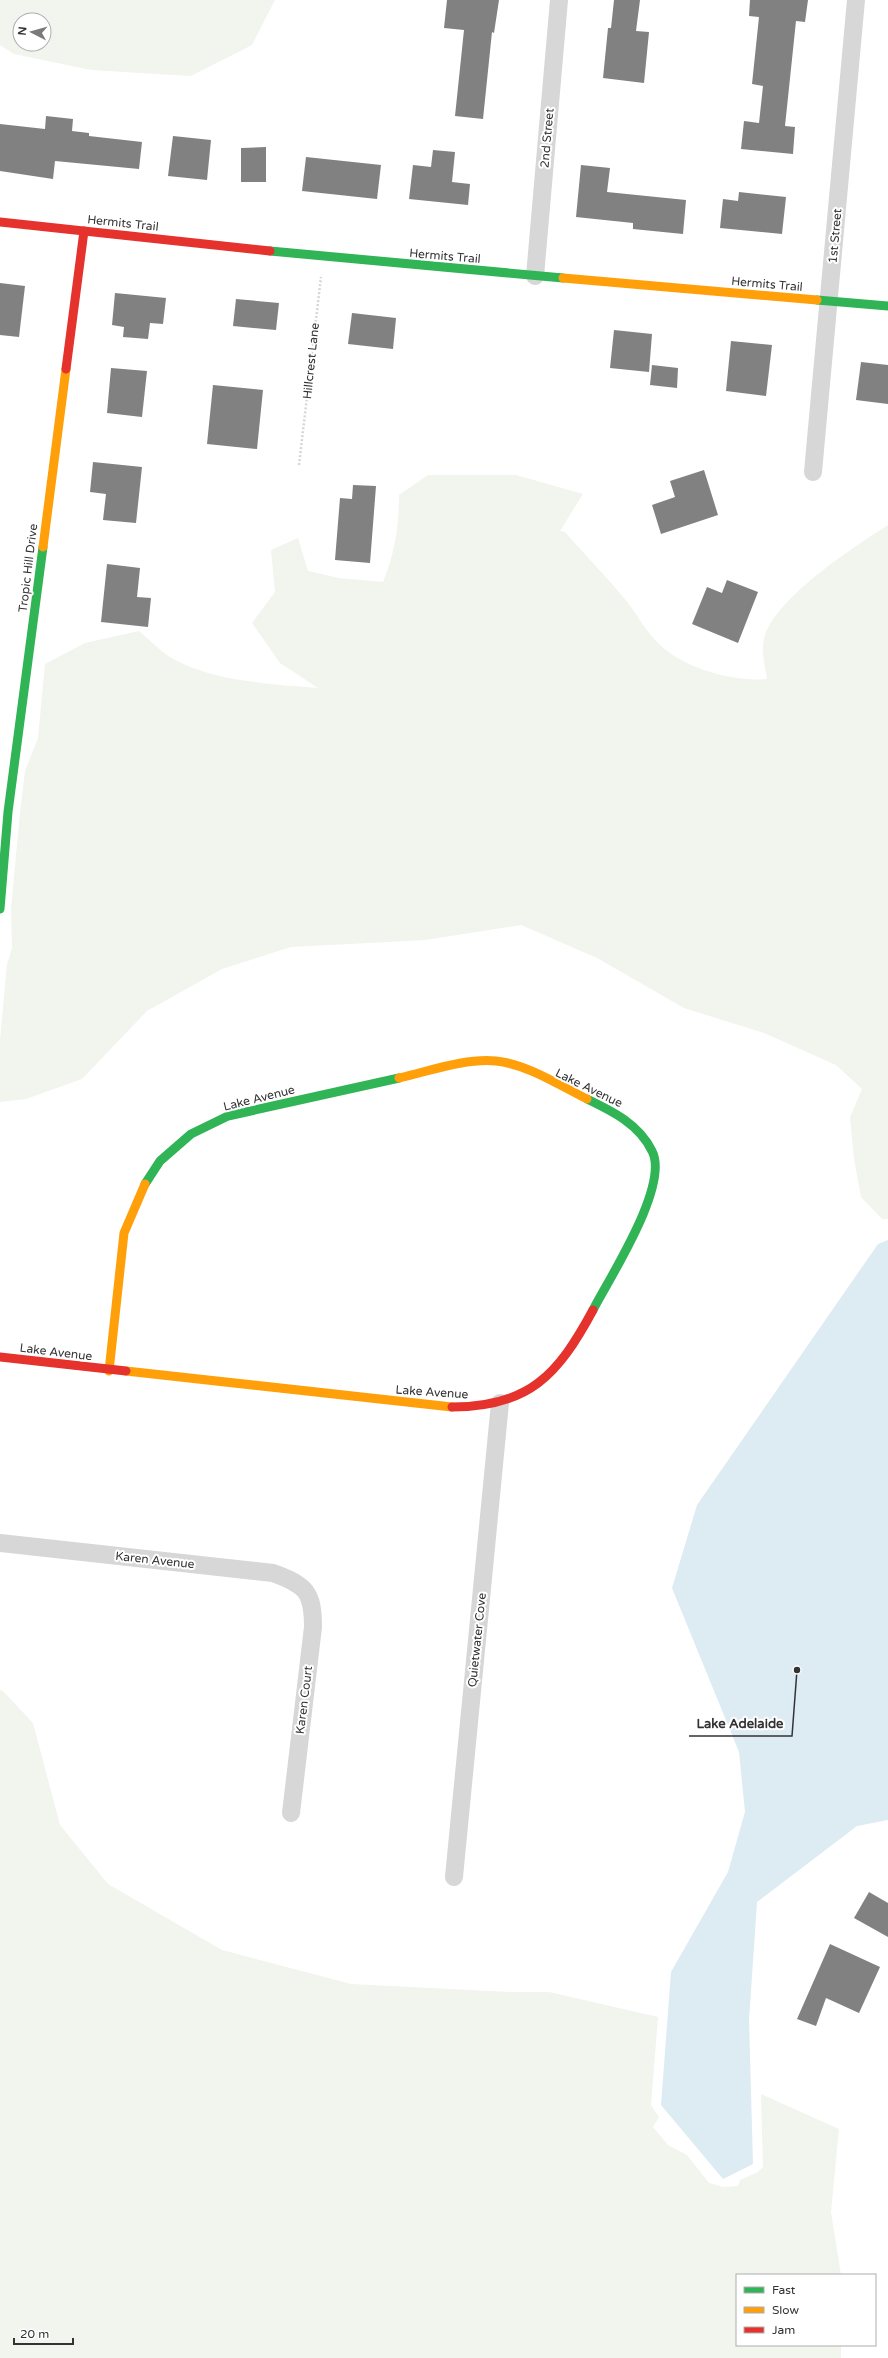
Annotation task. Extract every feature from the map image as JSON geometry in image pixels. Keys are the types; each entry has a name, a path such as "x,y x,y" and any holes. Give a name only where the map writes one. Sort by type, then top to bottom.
{"street":[{"name":"2nd Street","path":"535,276 559,0"},
{"name":"1st Street","path":"813,472 856,0"},
{"name":"Hermits Trail","path":"0,222 323,257 888,306"},
{"name":"Tropic Hill Drive","path":"0,909 8,812 84,231"},
{"name":"Lake Avenue","path":"0,1357 108,1371 449,1407 478,1407 500,1403 529,1391 551,1373 577,1340 649,1203 656,1176 653,1152 640,1133 617,1113 520,1067 496,1061 466,1063 228,1116 191,1134 160,1161 140,1191 124,1233 108,1371"},
{"name":"Quietwater Cove","path":"454,1877 500,1403"},
{"name":"Karen Avenue","path":"0,1543 273,1573 290,1579 305,1590"},
{"name":"Karen Court","path":"291,1813 313,1627 313,1605 305,1590"}],"path":[{"name":"Hillcrest Lane","path":"299,464 323,257"}],"shaded area":[{"path":"0,0 275,0 252,45 191,76 91,70 14,54 0,45"},
{"path":"428,475 516,475 583,494 560,531 565,532 605,576 628,603 650,635 659,644 670,653 696,667 725,676 739,678 767,679 763,654 764,639 771,624 782,607 798,591 836,560 888,525 888,1219 882,1219 861,1197 854,1159 850,1117 862,1089 836,1065 764,1033 684,1008 597,958 521,925 425,940 291,947 222,969 147,1011 82,1079 26,1099 0,1102 0,1040 7,964 12,948 11,908 20,813 25,771 38,738 45,664 85,643 139,631 162,652 177,661 210,674 246,681 318,688 280,663 252,623 275,592 271,550 298,538 308,571 339,578 383,582 391,561 396,539 399,495"},
{"path":"888,1240 888,1820 857,1826 757,1902 749,2020 753,2164 723,2179 661,2105 671,1972 728,1872 745,1812 739,1752 672,1588 697,1505 878,1244"},
{"path":"0,1690 3,1691 33,1723 60,1825 108,1884 222,1950 351,1984 512,1992 549,1992 658,2017 651,2105 659,2117 653,2127 668,2145 687,2155 709,2183 723,2187 738,2186 740,2180 758,2172 763,2167 761,2094 839,2129 831,2212 841,2274 736,2274 736,2346 841,2346 841,2358 0,2358"}],"building":[{"path":"447,0 499,0 494,33 492,32 483,119 455,116 464,30 444,28"},
{"path":"614,0 640,0 636,31 649,32 644,83 603,78 608,28 611,28"},
{"path":"750,0 808,0 805,22 796,21 785,126 795,127 793,154 741,149 744,121 759,123 763,86 752,84 759,17 749,16"},
{"path":"46,116 73,119 72,131 89,133 89,136 142,142 139,169 55,161 53,179 0,171 0,124 45,129"},
{"path":"173,136 211,140 207,180 168,176"},
{"path":"266,147 266,182 241,182 241,148"},
{"path":"433,150 455,152 452,182 470,184 468,205 409,199 413,165 431,167"},
{"path":"306,157 381,165 377,199 302,191"},
{"path":"581,165 610,168 607,192 686,200 683,234 633,229 633,223 576,217"},
{"path":"739,192 786,197 782,234 720,228 723,199 738,201"},
{"path":"0,283 25,286 19,337 0,335"},
{"path":"115,293 166,298 163,324 150,323 148,339 123,337 124,327 112,325"},
{"path":"236,299 279,303 276,330 233,326"},
{"path":"352,313 396,318 393,349 348,344"},
{"path":"614,330 652,334 649,372 610,368"},
{"path":"731,341 772,345 766,396 726,391"},
{"path":"861,362 888,365 888,404 856,400"},
{"path":"652,365 678,368 677,388 650,385"},
{"path":"111,368 147,371 142,417 107,413"},
{"path":"213,385 263,390 257,449 207,444"},
{"path":"93,462 142,467 136,523 103,520 106,494 90,492"},
{"path":"704,470 718,515 661,534 652,505 675,497 670,481"},
{"path":"353,485 376,486 370,563 335,560 340,498 352,499"},
{"path":"107,564 140,568 137,597 151,598 148,627 101,622"},
{"path":"727,580 758,592 738,643 692,624 707,587 722,593"},
{"path":"869,1892 888,1903 888,1937 854,1918"},
{"path":"830,1944 880,1967 859,2013 826,1998 816,2026 797,2019"}],"traffic: fast":[{"path":"270,251 563,278"},
{"path":"817,300 888,306"},
{"path":"0,909 8,812 43,547"},
{"path":"145,1184 160,1161 191,1134 228,1116 399,1078"},
{"path":"587,1099 624,1119 640,1133 652,1151 655,1166 653,1186 646,1208 636,1231 593,1310"}],"traffic: slow":[{"path":"563,278 817,300"},
{"path":"43,547 66,369"},
{"path":"399,1078 460,1063 472,1061 496,1061 519,1066 531,1071 587,1099"},
{"path":"109,1371 124,1233 145,1184"},
{"path":"126,1371 452,1407"}],"traffic: jam":[{"path":"0,222 270,251"},
{"path":"66,369 84,231"},
{"path":"452,1407 479,1405 502,1401 521,1393 538,1383 567,1353 593,1310"},
{"path":"0,1357 126,1371"}],"place":[{"name":"Lake Adelaide","path":"797,1670"}]}
